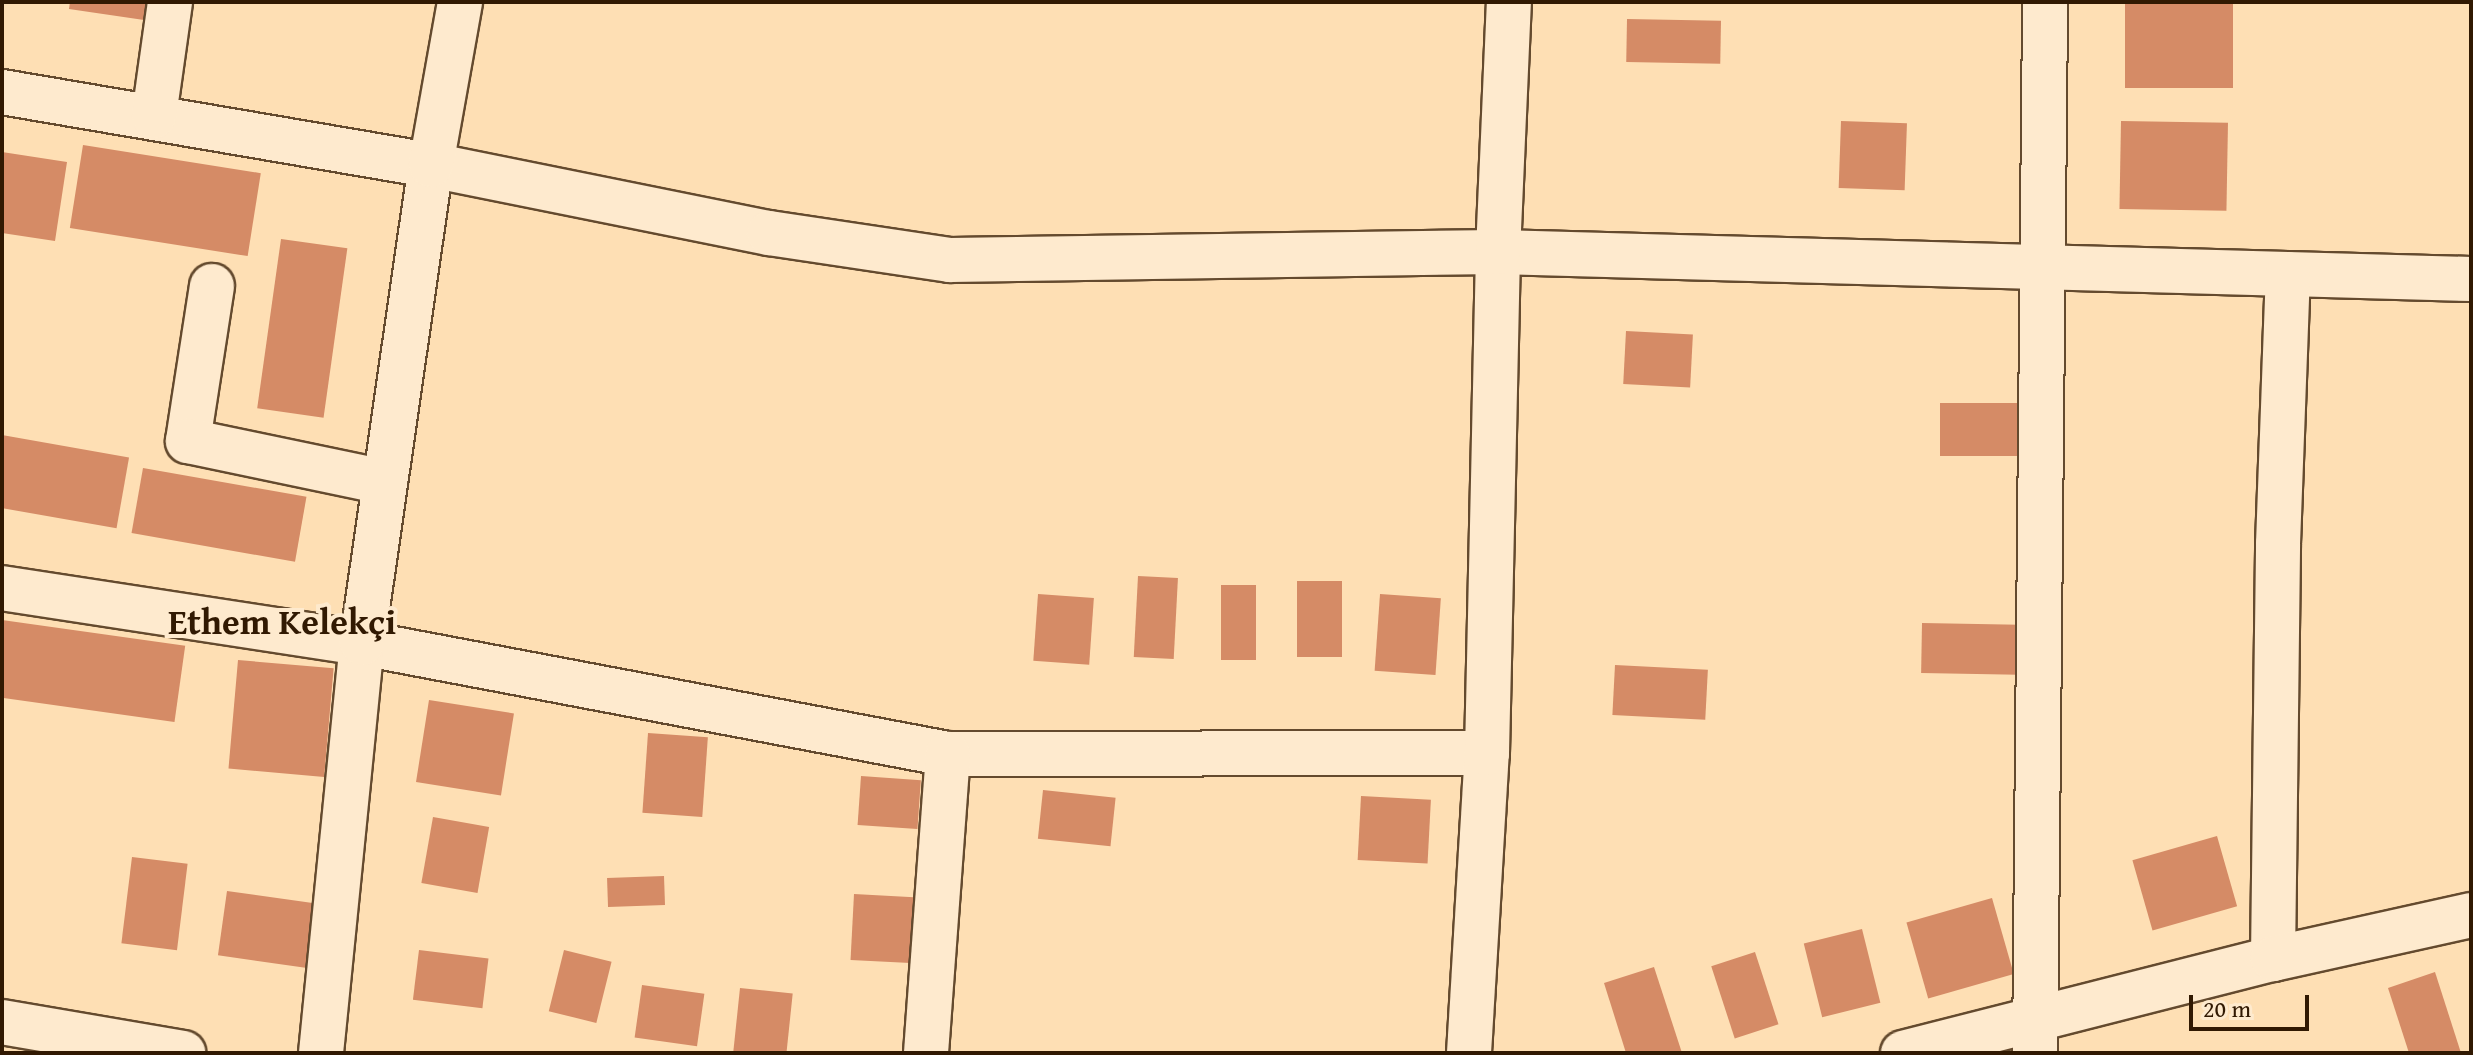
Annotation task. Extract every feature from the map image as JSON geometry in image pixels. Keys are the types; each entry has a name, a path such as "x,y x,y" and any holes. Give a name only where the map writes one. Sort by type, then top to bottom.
{"street":[{"path":"154,116 170,2"},
{"path":"321,1053 362,643 431,165 460,2"},
{"path":"1469,1053 1487,753 1498,252 1509,2"},
{"path":"2035,1036 2045,2"},
{"path":"2,92 431,165 769,233 950,260 1498,252 2471,279"},
{"path":"2273,959 2278,544 2288,274"},
{"path":"212,286 188,441 385,482"},
{"path":"2,588 362,643 948,754 1487,753"},
{"path":"926,1053 948,754"},
{"path":"1903,1053 2035,1036 2273,959 2471,915"},
{"path":"2,1022 183,1053"}],"building":[{"path":"70,2 147,2 144,20 69,9"},
{"path":"2125,2 2233,2 2233,88 2125,88"},
{"path":"1627,19 1721,21 1720,64 1626,62"},
{"path":"1841,121 1907,123 1905,190 1839,188"},
{"path":"2121,121 2228,123 2226,211 2119,209"},
{"path":"83,145 261,173 248,256 70,228"},
{"path":"2,152 67,162 55,241 2,233"},
{"path":"281,239 347,248 324,418 257,408"},
{"path":"1626,331 1693,335 1690,387 1623,384"},
{"path":"1940,403 2021,403 2021,456 1940,456"},
{"path":"2,435 129,457 117,528 2,508"},
{"path":"143,468 306,497 295,562 132,533"},
{"path":"1138,576 1178,578 1174,659 1134,657"},
{"path":"1297,581 1342,581 1342,657 1297,657"},
{"path":"1221,585 1256,585 1256,660 1221,660"},
{"path":"1038,594 1094,598 1089,665 1033,661"},
{"path":"1380,594 1441,598 1435,675 1375,671"},
{"path":"2,620 185,646 174,722 2,698"},
{"path":"1922,623 2019,625 2018,675 1921,673"},
{"path":"238,660 334,668 324,777 229,769"},
{"path":"1615,665 1708,670 1705,720 1612,715"},
{"path":"429,700 514,713 501,795 416,782"},
{"path":"648,733 708,737 702,817 642,813"},
{"path":"861,776 921,780 917,829 858,825"},
{"path":"1043,790 1116,798 1110,846 1038,839"},
{"path":"1361,796 1431,800 1428,864 1358,860"},
{"path":"433,817 489,827 477,893 421,883"},
{"path":"2217,836 2237,906 2153,930 2132,860"},
{"path":"132,857 188,864 177,950 121,943"},
{"path":"664,876 665,905 608,907 607,878"},
{"path":"227,891 316,904 307,968 218,955"},
{"path":"854,894 914,897 910,963 851,960"},
{"path":"1992,898 2014,974 1928,998 1906,923"},
{"path":"1862,929 1880,1003 1822,1017 1804,944"},
{"path":"419,950 488,959 482,1008 413,1000"},
{"path":"564,950 612,962 596,1023 549,1011"},
{"path":"1755,952 1778,1024 1735,1038 1711,966"},
{"path":"1654,967 1682,1053 1626,1053 1604,983"},
{"path":"2435,972 2461,1053 2409,1053 2388,988"},
{"path":"642,985 704,994 697,1046 635,1037"},
{"path":"740,988 793,994 786,1053 733,1053"}],"district":[{"name":"Ethem Kelekçi","path":"282,621"}]}
